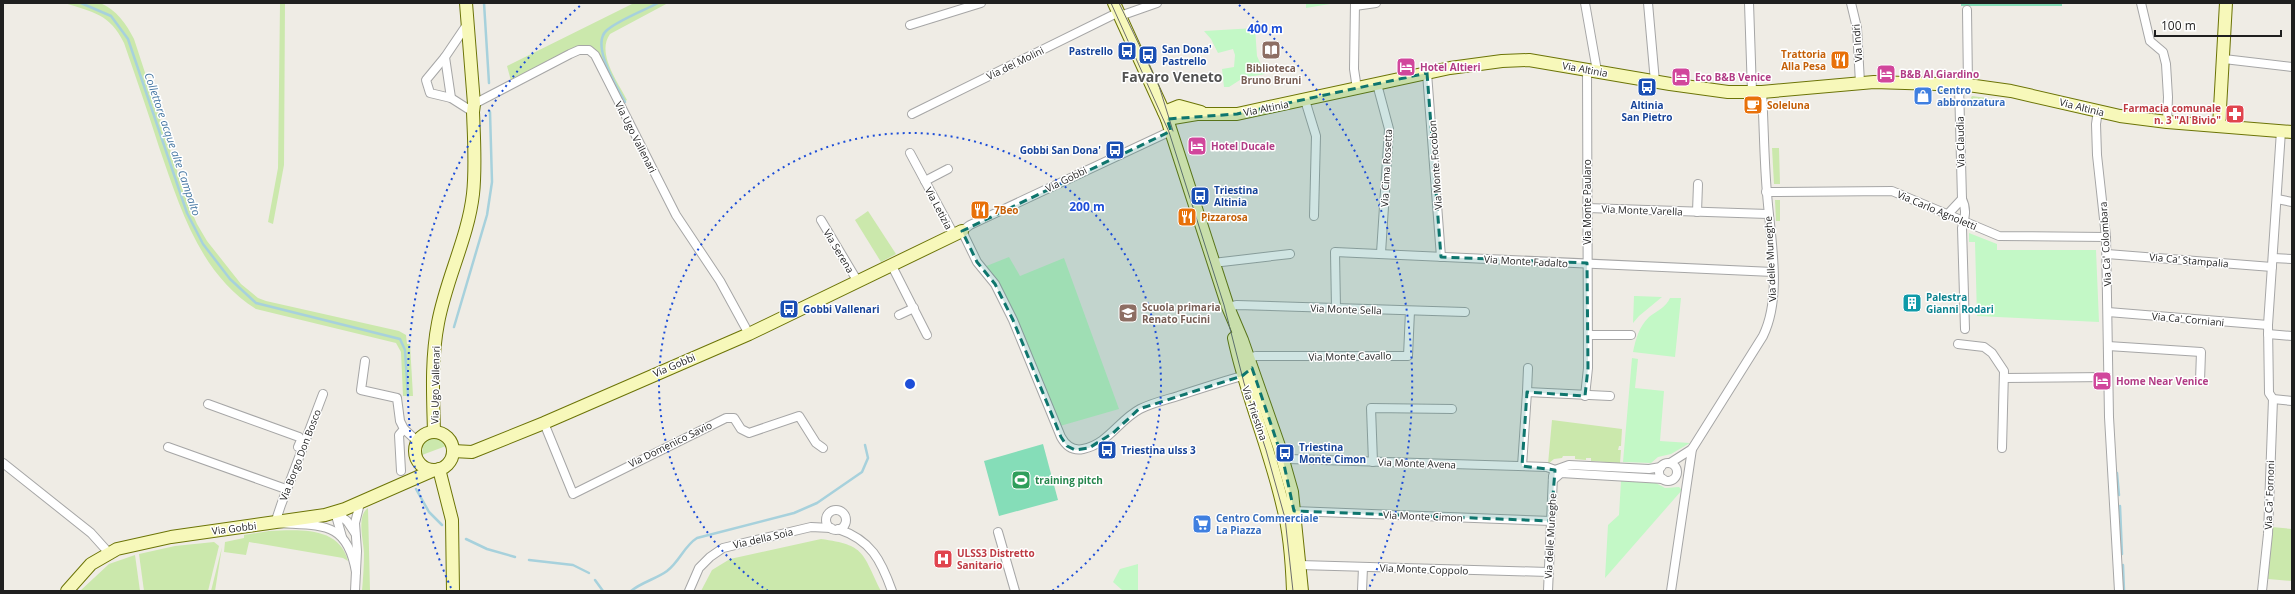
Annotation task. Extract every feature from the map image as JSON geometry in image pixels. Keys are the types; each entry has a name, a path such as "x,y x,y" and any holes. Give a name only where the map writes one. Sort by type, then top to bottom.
{"street":[{"name":"Via Ugo Vallenari","path":"434,432 433,361 438,322 464,236 473,195 475,174 474,108 466,3"},
{"path":"910,25 981,3"},
{"name":"Via dei Molini","path":"912,114 1118,10 1157,3"},
{"path":"1357,89 1354,69 1355,5 1376,3"},
{"name":"Via Monte Paularo","path":"1585,3 1592,70 1587,208 1588,335"},
{"path":"1648,3 1655,82"},
{"name":"Via delle Muneghe","path":"1670,463 1692,449 1768,326 1773,297 1773,272 1749,3"},
{"name":"Via Indri","path":"1851,3 1857,28 1860,83"},
{"path":"2141,3 2150,41 2163,52 2166,64 2168,97 2167,122"},
{"path":"2219,126 2226,3"},
{"name":"Via Triestina","path":"1118,10 1166,115 1213,263 1228,307 1242,340 1291,487 1302,591"},
{"path":"1963,85 1967,10"},
{"path":"468,23 445,57 426,80 430,93 436,96 451,98 474,108"},
{"name":"Via Ugo Vallenari","path":"474,108 570,54 579,50 589,50 595,56 676,214 720,281 749,334"},
{"path":"445,57 451,98"},
{"path":"2224,59 2292,67"},
{"name":"Via Altinia","path":"1205,114 1237,114 1478,63 1517,60 1543,61 1655,82 1719,91 1757,92 1860,83 1963,85 2011,91 2098,111 2167,122 2287,131"},
{"name":"Via Monte Focobon","path":"1427,73 1441,256"},
{"name":"Via Cima Rosetta","path":"1378,84 1389,129 1381,254"},
{"name":"Via Claudia","path":"1963,85 1962,199 1965,206 1965,329"},
{"path":"1155,89 1166,97 1205,114"},
{"path":"1306,100 1316,136 1314,216"},
{"path":"1166,115 1176,106 1190,108"},
{"name":"Via Ca' Colombara","path":"2098,111 2096,124 2097,155 2107,254 2108,377 2119,591"},
{"path":"1166,115 1205,114"},
{"name":"Via Gobbi","path":"453,451 472,452 544,423 749,334 892,266 958,233 970,225 1171,131"},
{"name":"Via Ca' Fornoni","path":"2262,591 2268,534 2273,399 2269,393 2268,325 2277,199 2287,131"},
{"name":"Via Letizia","path":"910,153 925,181 958,233"},
{"name":"Via Letizia","path":"925,181 948,169"},
{"name":"Via Monte Varella","path":"1697,212 1698,184"},
{"name":"Via Carlo Agnoletti","path":"1766,192 1892,191 1999,236 2106,237"},
{"path":"1948,214 1962,199"},
{"path":"2277,199 2292,202"},
{"name":"Via Monte Varella","path":"1587,208 1768,214"},
{"name":"Via Serena","path":"821,220 858,282"},
{"path":"958,233 977,262 995,284 1013,320 1061,437 1068,446 1074,450 1089,448 1104,439 1117,430 1131,414 1147,405 1242,376"},
{"name":"Via Monte Fadalto","path":"1336,308 1335,252 1773,272"},
{"path":"1213,263 1290,254"},
{"name":"Via Ca' Stampalia","path":"2107,254 2272,267"},
{"path":"2273,258 2292,259"},
{"path":"892,266 927,335"},
{"name":"Via Monte Sella","path":"1228,307 1237,305 1464,312"},
{"name":"Via Triestina","path":"1228,307 1242,376 1266,444 1283,505 1293,591"},
{"path":"899,315 914,308"},
{"name":"Via Monte Cavallo","path":"1248,358 1256,356 1408,356 1410,311"},
{"name":"Via Ca' Corniani","path":"2108,312 2268,325"},
{"path":"2268,334 2292,336"},
{"path":"1585,396 1588,368 1588,335 1631,335"},
{"name":"Via Triestina","path":"1242,340 1246,368 1242,376"},
{"path":"1958,344 1979,346 1988,350 2001,367 2004,378 2002,448"},
{"path":"2108,346 2201,352 2200,381"},
{"path":"365,362 361,390 397,398 400,421 404,429 418,442 415,452 418,461 425,468 437,469 449,462 453,451"},
{"path":"1522,466 1528,368"},
{"name":"Via Triestina","path":"1242,376 1251,381 1266,411"},
{"path":"2004,378 2108,377"},
{"path":"1527,392 1585,396 1610,396"},
{"name":"Via Borgo Don Bosco","path":"277,520 323,394"},
{"path":"2273,399 2292,401"},
{"name":"Via Borgo Don Bosco","path":"208,404 299,437 301,440 278,504 277,520"},
{"path":"1373,462 1371,408 1452,409"},
{"name":"Via Domenico Savio","path":"544,423 572,494 662,447 726,418 734,418 741,429 749,433 799,416 816,443 823,448"},
{"path":"401,471 399,435 404,429"},
{"name":"Via Ugo Vallenari","path":"418,442 424,434 434,432 445,436 452,445 453,451"},
{"name":"Via Borgo Don Bosco","path":"168,446 283,488"},
{"path":"1671,591 1692,449"},
{"name":"Via Monte Avena","path":"1288,459 1522,466 1555,470"},
{"path":"411,479 416,471 418,461"},
{"path":"3,463 91,533 108,553"},
{"path":"1555,470 1569,464 1649,469 1661,467 1670,463 1684,479 1686,488"},
{"path":"1661,467 1659,473 1666,480 1675,476 1677,470"},
{"path":"437,469 452,520 453,591"},
{"name":"Via Gobbi","path":"67,591 91,564 108,553 171,537 335,512 360,503 411,479 437,469"},
{"name":"Via delle Muneghe","path":"1548,591 1553,480 1555,470"},
{"name":"Via delle Muneghe","path":"1553,480 1561,473 1666,480 1680,482 1686,488"},
{"path":"354,591 356,572 356,514 360,503"},
{"name":"Via della Soia","path":"811,527 827,515 837,510 844,514 845,521 853,534 876,554 892,591"},
{"name":"Via Monte Cimon","path":"1294,511 1551,521"},
{"path":"335,512 351,526 356,534"},
{"path":"335,512 343,537 352,554 356,572"},
{"path":"827,515 826,522 834,529 845,521"},
{"path":"277,520 321,527 336,532 343,537"},
{"name":"Via della Soia","path":"689,591 700,568 710,556 723,548 811,527 834,529 853,534"},
{"path":"998,532 1015,591"},
{"name":"Via Monte Coppolo","path":"1300,565 1548,572"},
{"path":"1362,591 1363,567"}],"highlighted area":[{"path":"1427,73 1441,257 1587,263 1588,368 1585,396 1527,392 1522,466 1555,470 1551,521 1294,511 1283,460 1252,368 1242,376 1139,409 1113,433 1089,448 1075,450 1067,446 1061,437 1013,320 995,284 977,262 962,231 1171,131 1167,119 1237,114"}],"green space":[{"path":"64,3 100,3 116,13 128,28 134,39 187,201 197,224 207,241 241,284 258,298 266,301 399,331 406,335 407,344 410,344 413,396 403,396 401,352 396,343 256,309 236,294 220,277 206,258 184,215 175,193 124,43 119,33 107,20 100,16"},
{"path":"280,3 285,3 284,165 273,224 268,222 278,168"},
{"path":"634,3 668,3 610,34 606,42 605,50 610,67 627,100 622,103 596,51 587,45 573,48 511,81 507,66"},
{"path":"1306,3 1336,3 1306,8"},
{"path":"1961,3 2062,3 2062,6 1961,6"},
{"path":"1255,28 1257,56 1265,74 1243,78 1229,87 1224,87 1222,69 1234,67 1235,55 1233,49 1218,53 1211,39 1204,31"},
{"path":"1972,96 2002,100 2002,101 1969,101"},
{"path":"1772,148 1779,148 1780,184 1774,184"},
{"path":"1775,200 1780,200 1780,221 1776,221"},
{"path":"868,211 896,254 881,262 855,220"},
{"path":"1969,233 1997,244 1997,250 2096,250 2099,322 1977,316 1975,242 1969,242"},
{"path":"1009,257 1020,276 1064,258 1119,409 1060,426 997,280 984,267"},
{"path":"1634,296 1662,297 1639,316 1633,323"},
{"path":"1670,298 1681,298 1675,357 1633,352 1640,329 1649,317 1664,306"},
{"path":"1632,358 1638,359 1635,388 1664,391 1660,441 1690,443 1671,454 1658,457 1651,463 1623,462"},
{"path":"1552,420 1622,429 1621,446 1619,446 1618,450 1621,450 1620,463 1591,461 1591,458 1586,458 1586,460 1575,459 1575,456 1563,456 1562,458 1554,459 1548,464"},
{"path":"429,438 438,438 446,446 422,455 423,444"},
{"name":"training pitch","path":"1043,444 1058,500 999,516 984,461"},
{"path":"1621,481 1656,483 1665,488 1679,487 1682,490 1605,578 1608,525 1619,515"},
{"path":"368,508 370,591 362,591 364,553 361,523 364,512"},
{"path":"2272,527 2292,529 2292,581 2268,579"},
{"path":"269,531 305,531 316,532 327,536 336,541 343,550 348,561 343,558 249,542 246,555 224,552 225,542 244,538 244,535"},
{"path":"821,539 847,544 861,553 866,559 881,591 701,591 712,570 730,559"},
{"path":"214,542 219,546 208,591 144,591 139,554 175,546"},
{"path":"222,547 215,591 211,591"},
{"path":"135,555 140,591 80,591 109,564"},
{"path":"1138,564 1138,590 1122,590 1113,582 1120,569"}],"waterway":[{"name":"Collettore acque alte Campalto","path":"81,3 111,16 128,39 187,213 203,244 230,279 256,303 400,339 405,350 408,396"},
{"path":"484,3 489,83"},
{"path":"625,102 603,56 602,38 606,31 617,23 658,3"},
{"path":"454,327 487,215 492,182 490,112"},
{"path":"631,591 667,571 689,545 697,538 794,513 817,503 862,472 868,458 865,445"},
{"path":"2117,473 2119,495"},
{"name":"Collettore acque alte Campalto","path":"416,489 429,512 442,525"},
{"path":"2120,506 2122,554"},
{"name":"Collettore acque alte Campalto","path":"466,539 487,549 515,557"},
{"name":"Collettore acque alte Campalto","path":"529,560 573,565 589,573"},
{"path":"2123,565 2124,591"},
{"name":"Collettore acque alte Campalto","path":"595,580 603,591"}],"tram line":[{"path":"1111,3 1169,132 1224,305 1244,383 1266,450 1285,518 1293,591"},
{"path":"1119,3 1159,86 1173,131"}],"place":[{"name":"Biblioteca Bruno Bruni","path":"1271,50"},
{"name":"Pastrello","path":"1127,51"},
{"name":"San Dona' Pastrello","path":"1148,55"},
{"name":"Trattoria Alla Pesa","path":"1840,60"},
{"name":"Hotel Altieri","path":"1406,67"},
{"name":"B&B Al Giardino","path":"1886,74"},
{"name":"Eco B&B Venice","path":"1681,77"},
{"name":"Altinia San Pietro","path":"1647,87"},
{"name":"Centro abbronzatura","path":"1923,96"},
{"name":"Soleluna","path":"1753,105"},
{"name":"Farmacia comunale n. 3 \"Al Bivio\"","path":"2235,114"},
{"name":"Hotel Ducale","path":"1197,146"},
{"name":"Gobbi San Dona'","path":"1115,150"},
{"name":"Triestina Altinia","path":"1200,196"},
{"name":"7Beo","path":"980,210"},
{"name":"Pizzarosa","path":"1187,217"},
{"name":"Palestra Gianni Rodari","path":"1912,303"},
{"name":"Gobbi Vallenari","path":"789,309"},
{"name":"Scuola primaria Renato Fucini","path":"1128,313"},
{"name":"Home Near Venice","path":"2102,381"},
{"name":"Triestina ulss 3","path":"1107,450"},
{"name":"Triestina Monte Cimon","path":"1285,453"},
{"name":"training pitch","path":"1021,480"},
{"name":"Centro Commerciale La Piazza","path":"1202,524"},
{"name":"ULSS3 Distretto Sanitario","path":"943,559"}],"district":[{"name":"Favaro Veneto","path":"1172,76"}]}
